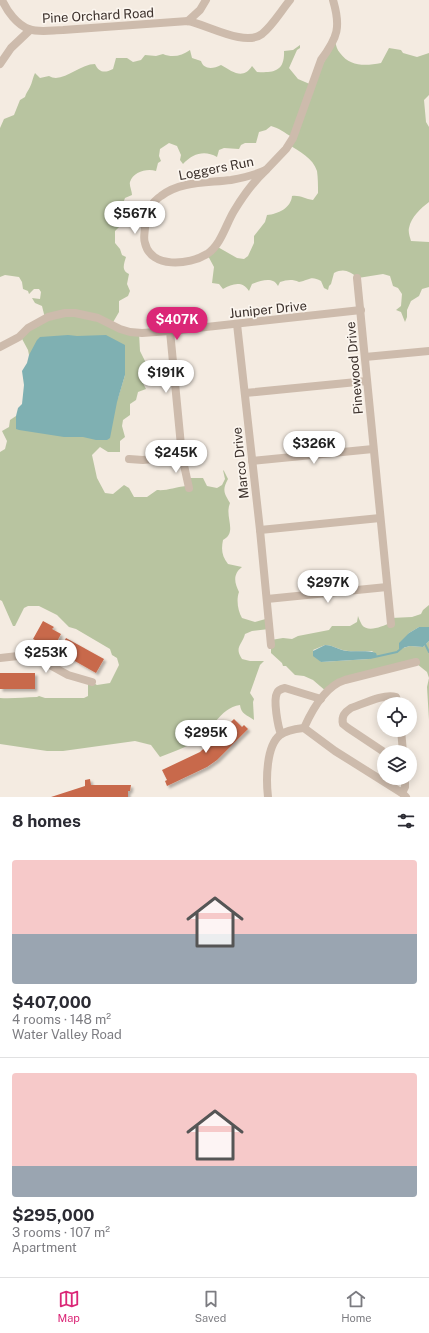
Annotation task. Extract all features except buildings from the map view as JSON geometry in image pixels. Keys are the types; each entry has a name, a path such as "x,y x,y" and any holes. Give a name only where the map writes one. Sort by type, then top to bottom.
{"street":[{"path":"2,0 12,16 30,30"},
{"path":"188,21 200,10 206,0"},
{"name":"Pine Orchard Road","path":"0,64 11,48 30,30 63,30 188,21 199,23 235,36 250,39 262,35 290,0"},
{"name":"Loggers Run","path":"266,170 258,174 232,180 183,186 169,190 159,197 153,204 145,222 144,241 151,255 160,260 171,262 188,261 208,253 220,240 234,211 250,186 266,170 286,148 293,138 321,60 327,52 337,31 337,15 333,0"},
{"name":"Pinewood Drive","path":"358,278 373,449 391,624"},
{"name":"Juniper Drive","path":"0,347 20,337 28,328 48,317 74,313 98,318 120,329 130,332 142,333 170,332 361,310"},
{"name":"Marco Drive","path":"237,324 271,645"},
{"path":"170,332 182,456 190,488"},
{"path":"365,357 429,351"},
{"path":"244,393 367,380"},
{"path":"252,461 373,449"},
{"path":"129,458 143,460 182,456"},
{"path":"260,530 380,518"},
{"path":"267,599 387,588"},
{"path":"0,658 18,656 31,659 48,664 68,675 92,682"},
{"path":"304,728 309,716 321,699 338,682 416,662"},
{"path":"281,734 277,722 276,701 276,694 280,690 285,688 321,699"},
{"path":"385,697 396,697"},
{"path":"377,700 347,710 343,717 343,724 377,747"},
{"path":"268,797 267,775 269,758 276,740 281,734 304,728 335,751 404,795 405,785"}],"green space":[{"path":"335,41 338,50 344,58 353,63 364,65 381,63 389,48 401,50 403,53 417,57 429,53 429,95 424,100 426,122 429,127 429,202 414,217 410,224 409,231 411,241 429,242 429,287 422,289 419,296 411,301 407,310 405,322 401,312 396,310 401,306 402,294 398,288 393,286 390,276 383,274 358,278 346,271 338,271 334,273 328,290 324,288 321,281 315,278 310,278 299,282 292,280 280,282 278,286 270,280 262,281 252,284 249,291 240,284 223,289 219,284 212,283 214,267 207,254 216,246 237,258 244,259 248,256 254,243 254,236 265,222 267,215 283,210 287,207 292,196 313,200 318,193 318,179 315,166 305,155 289,145 292,137 271,126 266,130 259,132 256,143 245,143 241,145 239,149 224,148 219,150 217,157 204,153 199,154 191,157 183,164 180,160 181,155 177,146 169,143 160,149 159,156 161,161 158,163 156,171 149,170 137,173 132,179 130,183 132,195 125,198 118,218 120,226 115,231 115,243 120,249 122,255 126,257 124,269 129,274 127,284 130,291 128,296 119,301 119,312 112,324 139,333 140,351 147,365 143,383 146,389 138,392 136,400 130,404 130,415 123,420 122,426 125,437 120,441 120,452 108,452 100,447 92,455 97,478 105,493 113,494 124,485 129,488 134,497 147,497 157,490 186,486 187,478 203,478 207,486 217,488 222,485 225,479 223,470 224,471 228,479 224,491 230,503 228,514 230,533 223,540 222,550 223,556 228,564 242,567 237,572 235,578 239,592 239,612 242,618 255,622 269,618 269,629 252,631 245,634 239,646 239,652 242,659 250,661 264,661 260,665 250,693 254,699 254,720 243,712 240,705 233,707 226,711 201,738 160,757 151,745 135,741 63,751 47,751 0,744 0,698 39,696 45,698 84,698 88,696 88,680 97,685 110,683 119,665 117,658 112,655 110,649 76,629 69,627 57,615 39,606 28,606 24,608 15,626 13,626 2,601 0,600 0,452 5,449 7,441 2,431 9,427 10,420 16,416 16,429 118,398 125,375 125,345 29,355 21,337 45,318 42,306 35,303 32,298 40,299 41,292 39,289 34,289 29,294 28,291 23,289 22,282 19,277 5,275 0,277 0,128 4,119 14,115 20,100 25,97 30,87 35,73 40,78 49,76 59,78 83,67 95,64 100,71 105,72 113,69 116,58 127,58 133,62 141,60 145,55 156,56 163,54 177,56 190,50 192,58 201,61 204,66 209,68 221,65 241,74 245,73 252,66 257,72 268,72 277,70 280,67 284,58 284,51 293,50 300,45 300,48 297,50 289,68 298,79 312,85"},
{"path":"429,605 429,627 419,627 409,633 400,649 410,646 423,647 429,641 429,678 427,672 417,664 338,681 327,692 313,680 304,676 295,675 286,666 283,666 282,663 271,653 271,640 283,638 292,639 298,636 329,630 332,626 350,626 357,622 358,616 362,625 372,629 390,623 391,618 412,617 421,614","holes":["328,645 348,651 372,651 377,656 369,659 321,662 313,650"]},
{"path":"429,678 429,720 427,687"}],"water":[{"path":"106,335 125,345 125,375 117,402 110,438 107,440 96,440 83,437 64,437 16,429 16,416 18,408 22,404 24,385 22,371 37,340 40,337"},
{"path":"419,627 429,627 429,641 423,647 410,646 399,649 399,643 409,633"},
{"path":"325,645 347,651 373,652 376,653 377,656 369,659 321,662 313,656 313,651"}],"waterway":[{"path":"424,642 429,652"},
{"path":"370,658 397,652 403,647"}]}
